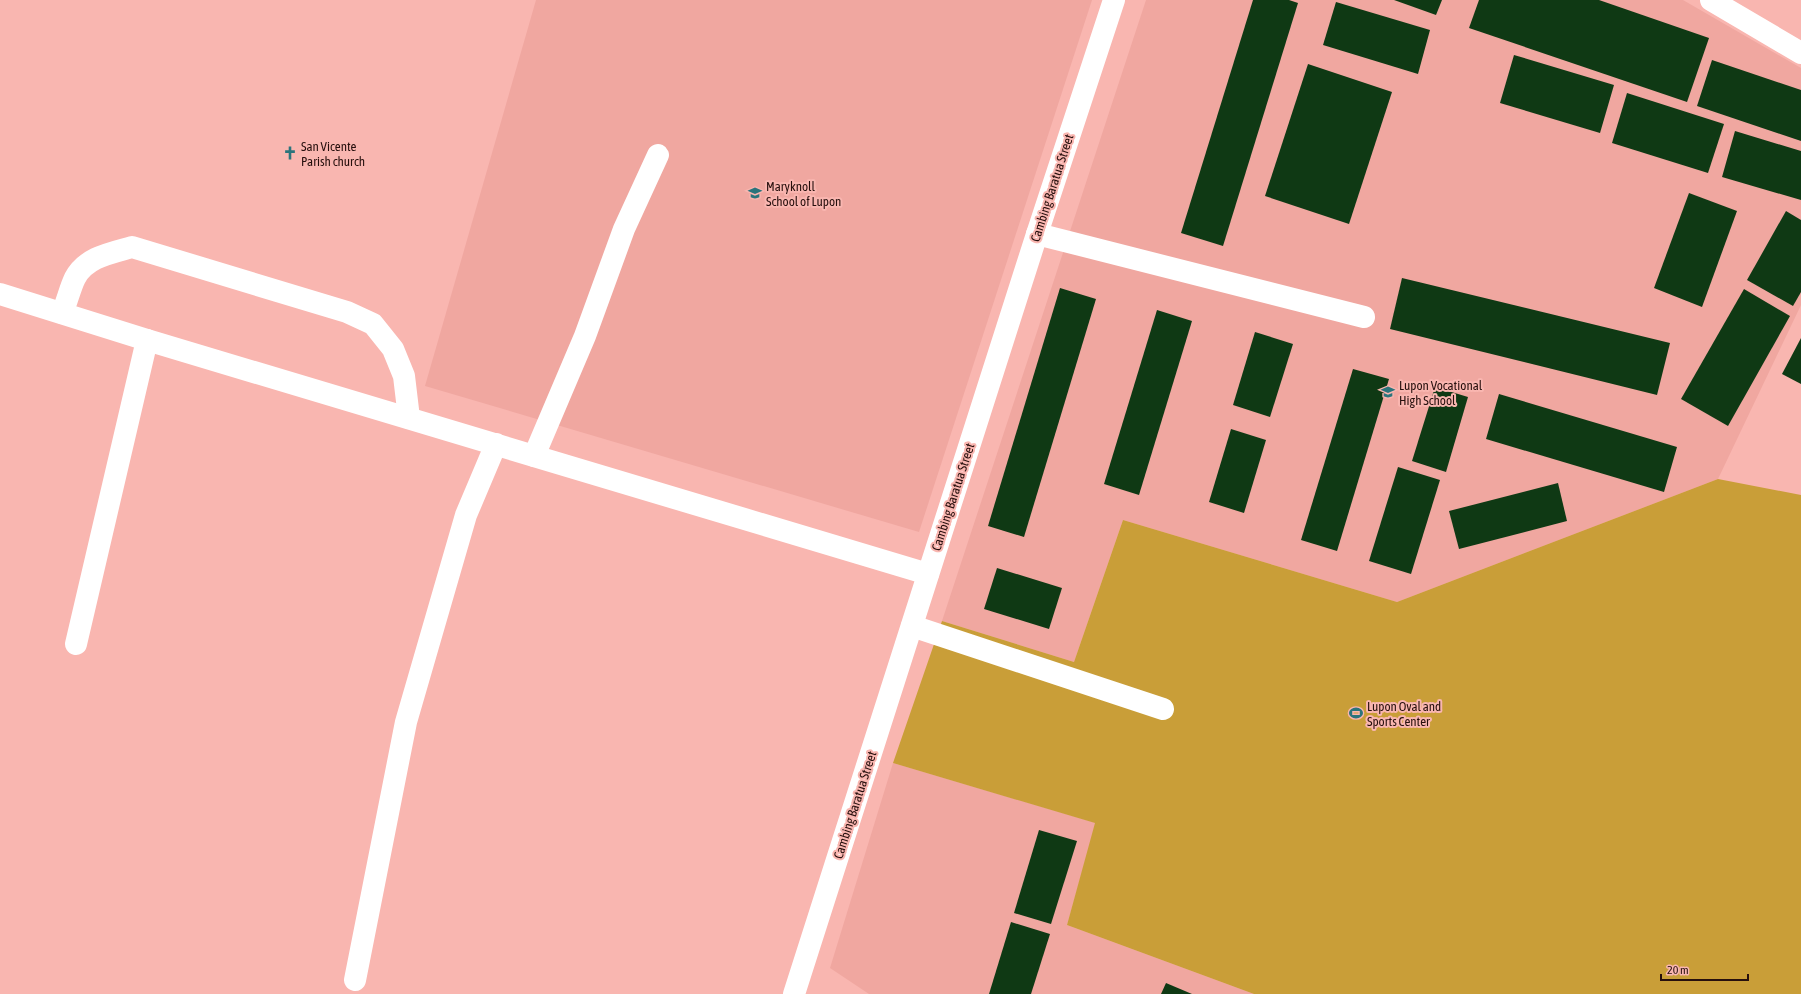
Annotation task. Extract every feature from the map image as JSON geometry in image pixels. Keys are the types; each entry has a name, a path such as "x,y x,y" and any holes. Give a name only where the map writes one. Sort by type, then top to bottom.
{"street":[{"name":"Cambing Baratua Street","path":"794,994 1037,234 1114,0"},
{"path":"1711,0 1801,53"},
{"path":"534,456 585,336 624,229 658,155"},
{"path":"1037,234 1364,317"},
{"path":"62,313 75,277 86,264 103,255 132,247 347,312 372,324 393,349 404,376 409,418"},
{"path":"0,294 146,340 928,574"},
{"path":"76,644 146,340"},
{"path":"355,980 406,722 466,515 496,444"},
{"path":"912,626 1163,710"}],"shaded area":[{"name":"Maryknoll School of Lupon","path":"536,0 1092,0 919,532 425,386"},
{"name":"Lupon Vocational High School","path":"1146,0 1683,0 1801,68 1801,305 1718,479 1397,602 1123,520 1074,662 942,621"},
{"name":"Lupon Oval and Sports Center","path":"1718,479 1801,495 1801,994 1254,994 1067,925 1095,823 893,763 942,621 1074,662 1123,520 1397,602"},
{"path":"893,763 1096,823 1067,925 1254,994 869,994 830,968"}],"building":[{"path":"1253,0 1289,0 1298,3 1223,246 1181,233"},
{"path":"1394,0 1442,0 1436,15"},
{"path":"1479,0 1599,0 1709,38 1687,102 1469,28"},
{"path":"1336,2 1430,30 1418,74 1323,45"},
{"path":"1514,55 1614,85 1600,133 1500,103"},
{"path":"1712,60 1801,90 1801,141 1697,106"},
{"path":"1308,64 1392,92 1349,224 1265,196"},
{"path":"1627,93 1724,124 1708,173 1612,143"},
{"path":"1735,131 1801,151 1801,200 1722,177"},
{"path":"1689,193 1737,211 1702,307 1654,288"},
{"path":"1786,211 1801,220 1801,292 1793,306 1747,280"},
{"path":"1402,278 1670,343 1657,395 1390,329"},
{"path":"1060,288 1096,299 1024,537 988,526"},
{"path":"1744,289 1790,316 1728,426 1681,399"},
{"path":"1157,310 1192,321 1139,495 1104,484"},
{"path":"1255,332 1293,344 1270,417 1233,405"},
{"path":"1801,338 1801,384 1782,374"},
{"path":"1353,369 1389,379 1337,551 1301,540"},
{"path":"1435,387 1468,397 1446,472 1412,461"},
{"path":"1499,394 1677,447 1664,492 1486,439"},
{"path":"1231,429 1266,440 1244,513 1209,502"},
{"path":"1398,467 1440,480 1411,574 1369,561"},
{"path":"1558,483 1567,521 1459,549 1449,511"},
{"path":"997,568 1062,588 1049,629 984,609"},
{"path":"1039,830 1077,841 1051,924 1014,913"},
{"path":"1011,922 1050,934 1031,994 989,994"},
{"path":"1166,983 1192,994 1161,994"}],"place":[{"name":"San Vicente Parish church","path":"290,153"},
{"name":"Maryknoll School of Lupon","path":"755,193"},
{"name":"Lupon Vocational High School","path":"1388,392"},
{"name":"Lupon Oval and Sports Center","path":"1356,713"}]}
